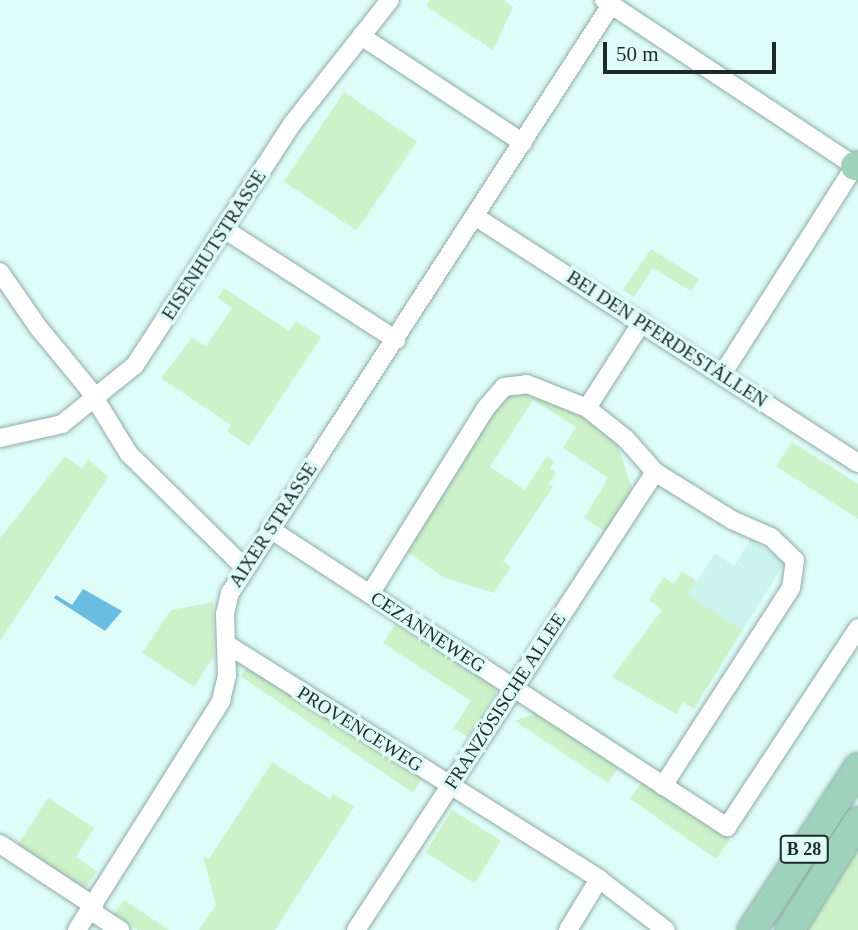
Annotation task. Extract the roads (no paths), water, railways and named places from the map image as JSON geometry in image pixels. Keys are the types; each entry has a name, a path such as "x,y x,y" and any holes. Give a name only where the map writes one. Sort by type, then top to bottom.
{"main road":[{"name":"B 28","path":"752,930 858,768"},
{"name":"B 28","path":"790,930 858,821"}],"street":[{"name":"EISENHUTSTRASSE","path":"0,438 62,424 97,400 135,365 292,124 390,0"},
{"path":"608,2 857,167 723,373"},
{"name":"AIXER STRASSE","path":"77,930 216,711 226,689 226,603 244,568 476,217 608,2"},
{"path":"360,36 523,143"},
{"name":"BEI DEN PFERDESTÄLLEN","path":"476,217 723,373 858,463"},
{"path":"224,229 396,340"},
{"path":"0,272 97,400 129,454 244,568"},
{"path":"587,408 642,322"},
{"path":"370,594 485,409 504,387 527,384 587,408 625,439 655,472 732,520 771,537 795,560 796,575 663,786"},
{"name":"FRANZÖSISCHE ALLEE","path":"356,930 655,472"},
{"name":"CEZANNEWEG","path":"270,529 727,827 858,628"},
{"name":"PROVENCEWEG","path":"228,645 599,879 666,930"},
{"path":"0,844 120,930"},
{"path":"568,930 599,879"}],"water":[{"path":"83,589 122,611 105,631 54,598 56,595 72,605"}]}
